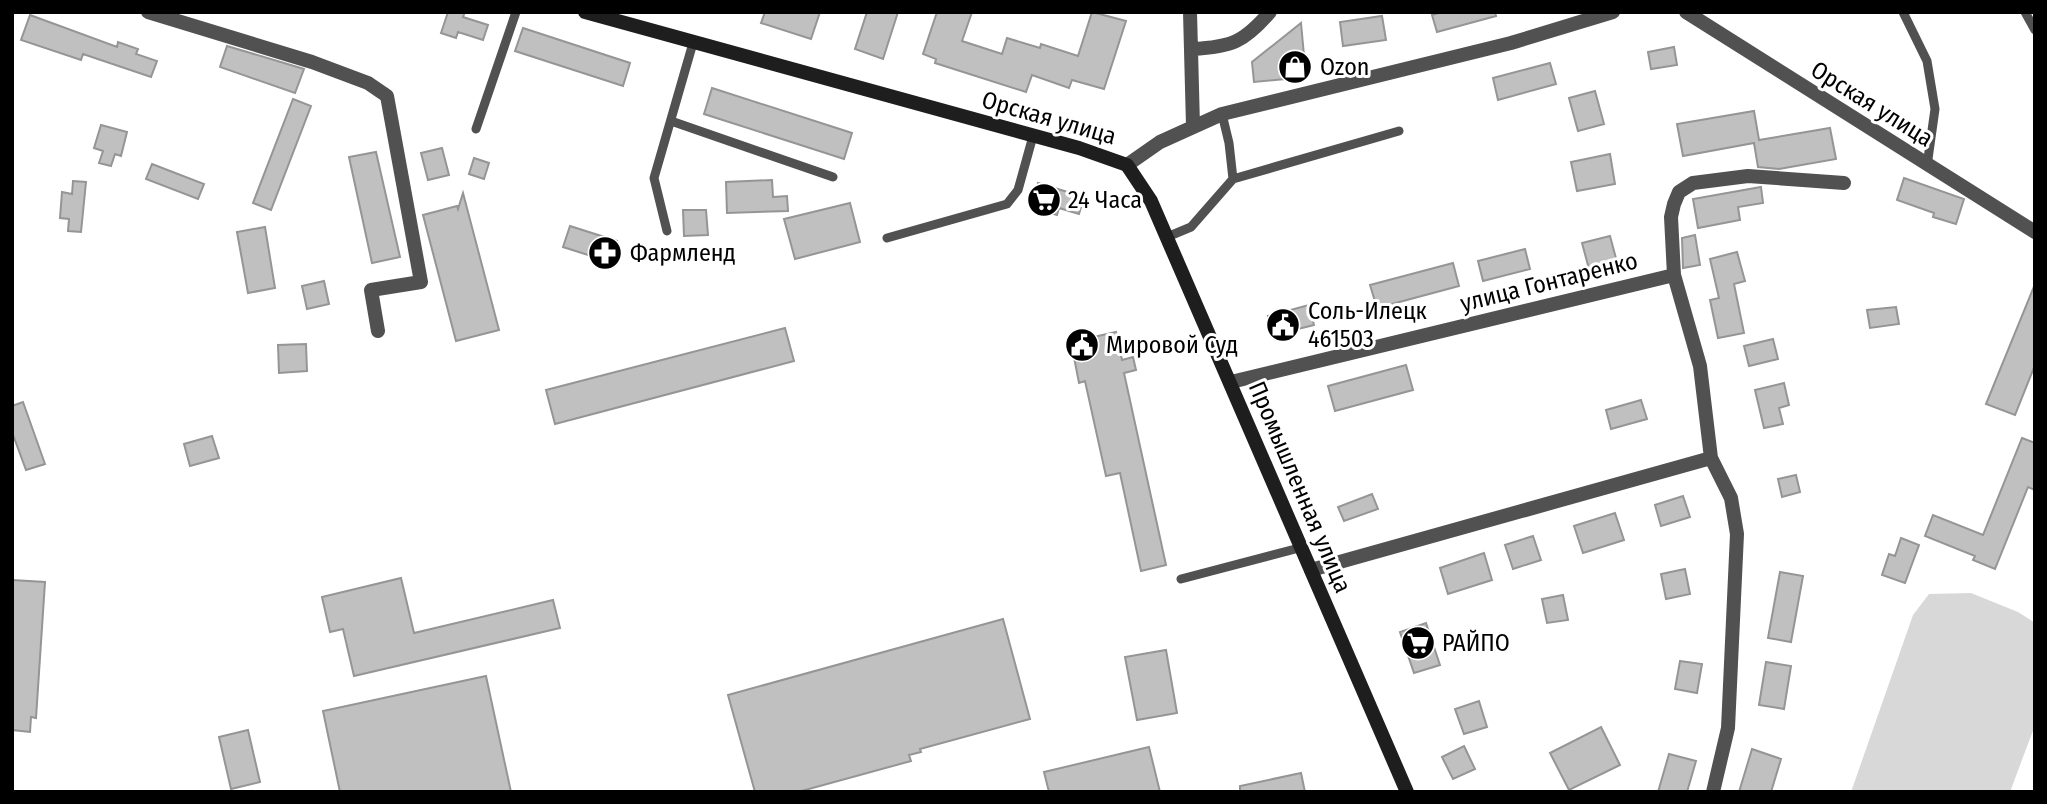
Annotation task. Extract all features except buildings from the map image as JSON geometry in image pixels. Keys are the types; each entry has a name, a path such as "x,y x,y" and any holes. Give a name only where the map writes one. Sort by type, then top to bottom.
{"street":[{"name":"Орская улица","path":"585,12 1079,148 1127,165 1160,142 1222,114 1511,43 1613,12"},
{"path":"1190,12 1193,126"},
{"path":"1192,49 1217,47 1249,36 1270,12"},
{"name":"Орская улица","path":"1686,12 2035,232"},
{"path":"150,13 312,62 368,83 387,96 421,282 371,290 378,331"},
{"name":"Промышленная улица","path":"1127,165 1151,201 1407,792"},
{"name":"улица Гонтаренко","path":"1713,792 1728,728 1737,534 1731,498 1711,458 1700,366 1674,275 1671,218 1679,191 1693,183 1748,176 1844,183"},
{"name":"улица Гонтаренко","path":"1231,382 1674,275"},
{"path":"1311,570 1711,458"}],"lane":[{"path":"476,129 516,12"},
{"path":"1903,12 1927,61 1935,109 1927,166"},
{"path":"2025,12 2035,30"},
{"path":"667,231 654,178 693,43"},
{"path":"1222,114 1233,179"},
{"path":"671,121 833,177"},
{"path":"1167,237 1191,227 1233,179 1399,131"},
{"path":"887,238 1007,204 1018,190 1033,136"},
{"path":"1181,579 1303,547"}],"shaded area":[{"path":"1971,593 2018,612 2035,623 2035,725 2010,792 1851,792 1913,615 1929,594"}],"place":[{"name":"Ozon","path":"1295,67"},
{"name":"24 Часа","path":"1044,200"},
{"name":"Фармленд","path":"605,253"},
{"name":"Соль-Илецк 461503","path":"1283,325"},
{"name":"Мировой Суд","path":"1082,345"},
{"name":"РАЙПО","path":"1418,643"}]}
